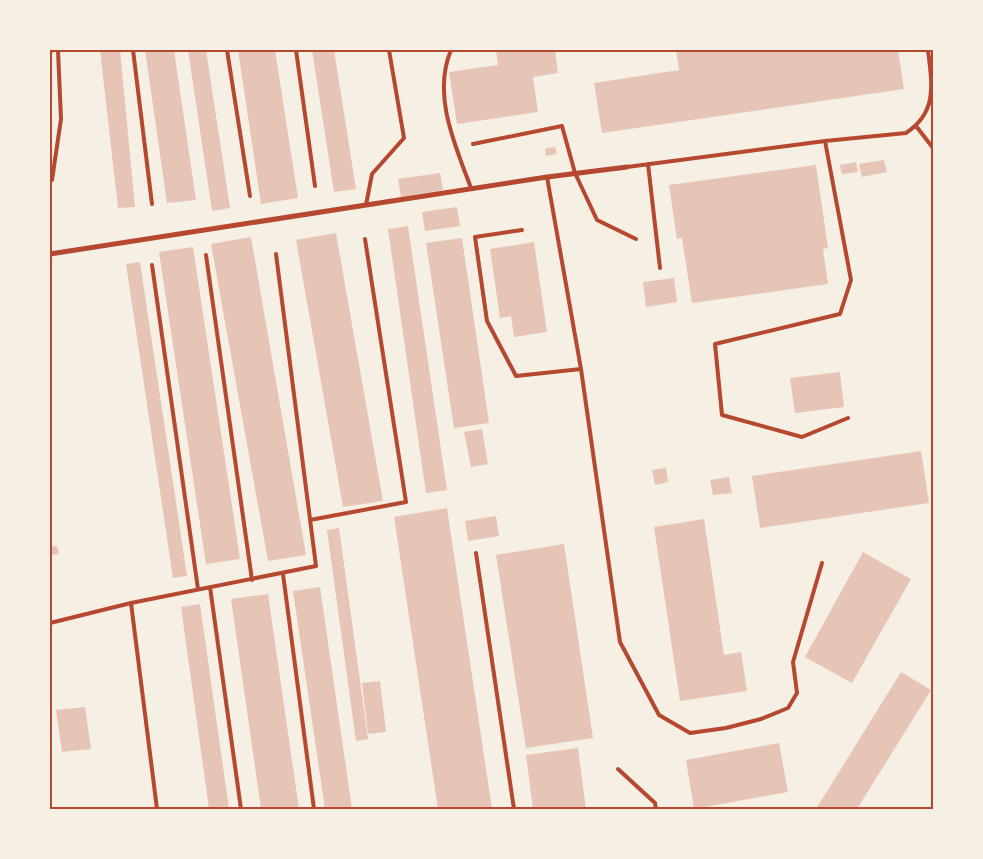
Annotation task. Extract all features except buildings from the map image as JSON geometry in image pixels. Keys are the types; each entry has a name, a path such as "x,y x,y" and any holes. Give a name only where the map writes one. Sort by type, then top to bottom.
{"street":[{"path":"50,254 471,188 627,167"}],"lane":[{"path":"50,181 52,180 62,119 58,50"},
{"path":"133,50 152,204"},
{"path":"227,50 250,196"},
{"path":"296,50 315,186"},
{"path":"366,205 372,174 404,138 389,50"},
{"path":"451,50 444,67 448,126 471,188"},
{"path":"627,167 824,141 906,133 916,126 925,115 930,100 932,82 928,50"},
{"path":"473,144 562,126 574,174 597,220 636,239"},
{"path":"916,126 933,148"},
{"path":"824,141 851,280 840,314 715,344 722,415 802,437 848,418"},
{"path":"648,164 660,268"},
{"path":"547,177 581,370 620,642 659,715 690,732 761,719 788,708 797,693 793,662 822,563"},
{"path":"522,230 475,237 487,321 516,376 581,370"},
{"path":"310,520 406,502 365,239"},
{"path":"50,623 210,586 284,574 316,566 276,254"},
{"path":"206,255 252,580"},
{"path":"152,265 198,589"},
{"path":"476,554 514,809"},
{"path":"284,574 314,809"},
{"path":"210,586 241,809"},
{"path":"131,603 157,809"},
{"path":"618,770 655,803 656,809"}]}
